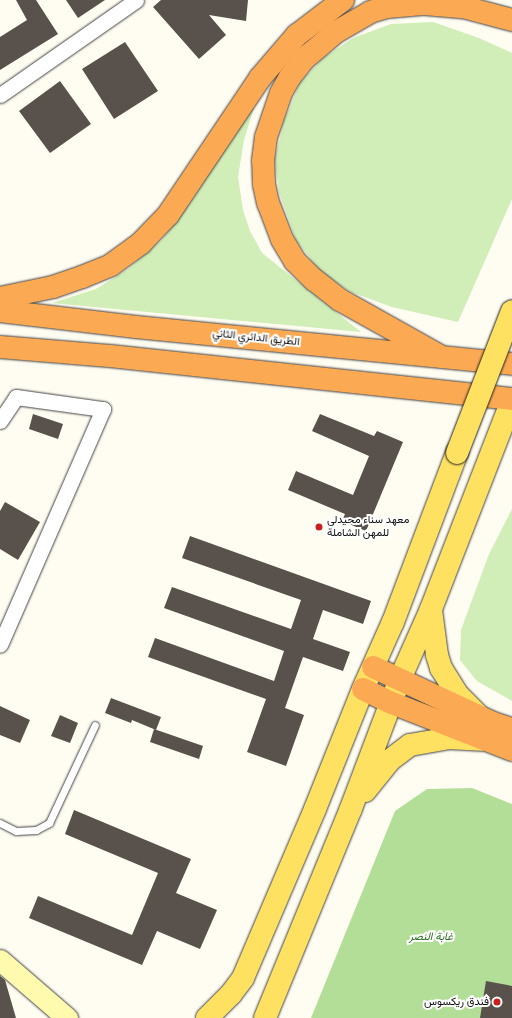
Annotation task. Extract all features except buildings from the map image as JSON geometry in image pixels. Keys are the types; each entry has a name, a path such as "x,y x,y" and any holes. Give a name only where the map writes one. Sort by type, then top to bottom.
{"highway":[{"path":"0,298 52,287 82,277 111,265 141,243 168,215 260,78 297,35 343,0"},
{"path":"442,357 340,300 314,280 295,261 282,239 268,203 264,184 263,160 266,137 280,93 304,59 336,32 370,12 387,7 425,4 463,7 512,20"},
{"name":"الطريق الدائري الثاني","path":"0,311 136,327 512,364"},
{"path":"0,347 118,356 512,399"},
{"path":"373,668 512,729"},
{"path":"363,689 392,703 512,750"}],"main road":[{"path":"208,1018 231,994 243,978 363,689 393,622 512,311"},
{"path":"265,1018 350,811 400,680 431,609 512,399"},
{"path":"431,609 437,655 441,668 458,694 478,715"},
{"path":"350,811 390,760 410,745 448,738 484,740"},
{"path":"264,927 297,941"},
{"path":"0,960 67,1018"}],"street":[{"path":"0,95 136,0"},
{"path":"0,421 6,402 16,397 103,409 0,645"}],"lane":[{"path":"0,823 16,831 36,830 49,822 95,725"}],"green space":[{"path":"433,22 479,38 512,53 512,199 458,322 392,307 351,292 320,271 296,240 279,192 275,159 284,121 300,83 323,58 353,38 391,24"},
{"path":"257,98 244,140 238,177 243,210 250,231 262,253 361,332 52,303 96,289 128,269 162,240 193,199"},
{"path":"512,509 512,701 477,681 460,660 461,630 489,554"},
{"name":"غابة النصر","path":"472,788 512,804 512,1018 311,1018 395,811 427,789"}],"place":[{"name":"معهد سناء محيدلي للمهن الشاملة","path":"319,527"},
{"name":"فندق ريكسوس","path":"497,1002"}]}
